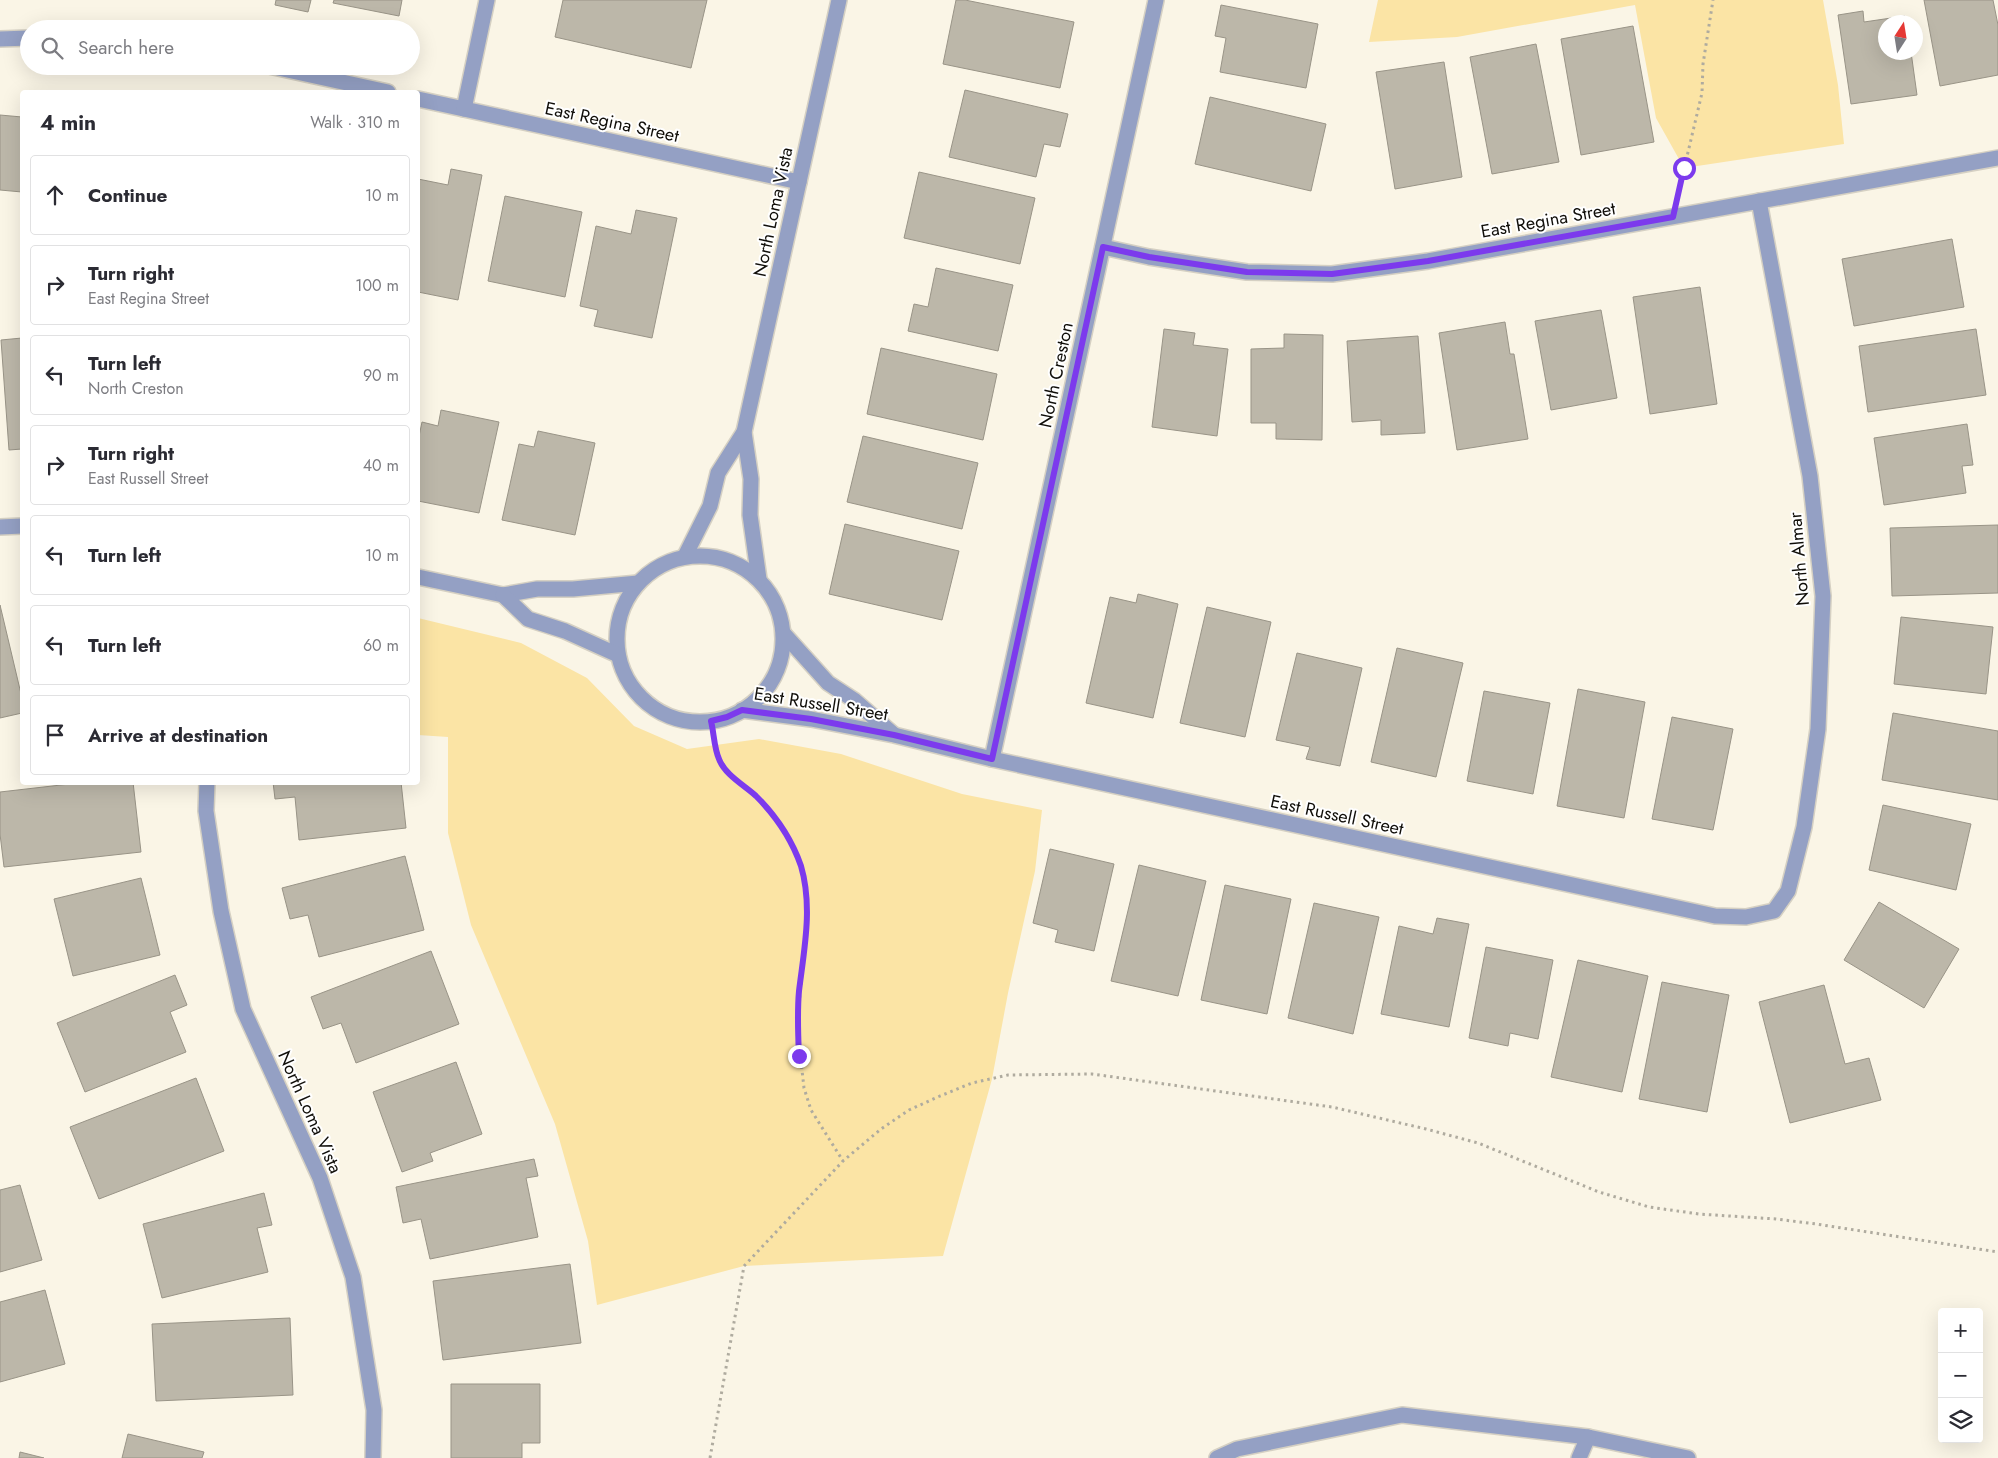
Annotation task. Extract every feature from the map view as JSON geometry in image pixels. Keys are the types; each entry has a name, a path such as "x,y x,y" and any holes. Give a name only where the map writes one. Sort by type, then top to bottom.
{"street":[{"path":"464,109 487,0"},
{"name":"North Loma Vista","path":"685,556 710,506 718,473 744,432 839,0"},
{"name":"North Creston","path":"992,759 1156,0"},
{"path":"0,39 20,38"},
{"path":"310,75 379,90"},
{"name":"East Regina Street","path":"420,99 799,182"},
{"name":"East Regina Street","path":"1103,247 1149,257 1247,272 1332,274 1428,261 1998,158"},
{"name":"North Almar","path":"1759,201 1810,476 1823,596 1818,729 1804,827 1788,891 1774,911"},
{"name":"North Loma Vista","path":"744,432 751,479 750,515 759,579"},
{"path":"0,527 20,526"},
{"path":"685,556 712,556 737,564 759,579 772,596 780,614 784,634 782,657 774,678 760,697 742,710 727,717 711,721 686,721 662,713 642,698 627,679 618,655 617,630 624,604 638,583 660,566 685,556"},
{"path":"420,577 503,595 537,589 572,589 638,583"},
{"path":"503,595 528,619 565,631 618,655"},
{"name":"East Russell Street","path":"784,634 828,682 854,700 894,735"},
{"name":"East Russell Street","path":"742,710 811,719 894,735 992,759 1715,916 1746,917 1774,911"},
{"name":"North Loma Vista","path":"207,785 206,811 221,911 243,1008 320,1178 354,1277 374,1410 373,1458"},
{"path":"1217,1458 1237,1449 1402,1415 1588,1437 1688,1458"},
{"path":"1579,1458 1588,1437"}],"path":[{"path":"1673,217 1702,93 1703,64 1713,0"},
{"path":"711,721 719,759 729,773 756,796 773,815 789,839 801,867 807,899 798,1025 804,1088 811,1110 843,1161"},
{"path":"710,1458 744,1266 843,1161 881,1129 909,1110 972,1083 1008,1076 1092,1074 1181,1087 1288,1099 1332,1107 1478,1143 1599,1192 1649,1207 1699,1214 1800,1222 1998,1252"}],"shaded area":[{"path":"1378,0 1823,0 1838,85 1844,144 1684,168 1656,118 1635,5 1457,37 1369,42"},
{"path":"420,618 521,643 587,678 634,726 687,749 759,739 841,754 962,794 1042,810 1035,871 1008,993 992,1079 943,1256 744,1266 597,1305 588,1241 555,1124 471,925 448,833 448,737 420,735"}],"building":[{"path":"276,0 311,0 308,12 275,5"},
{"path":"334,0 402,0 399,16 333,3"},
{"path":"563,0 707,0 691,68 555,37"},
{"path":"956,0 965,0 1074,22 1060,88 943,64"},
{"path":"1924,0 1993,0 1998,25 1998,75 1940,86"},
{"path":"1221,5 1318,24 1306,88 1220,72 1226,38 1215,36"},
{"path":"1863,11 1864,22 1878,20 1878,60 1912,60 1917,95 1851,104 1838,15"},
{"path":"1633,26 1654,142 1581,155 1561,39"},
{"path":"1536,44 1559,162 1492,174 1470,57"},
{"path":"1444,62 1462,177 1395,189 1376,72"},
{"path":"965,90 1068,114 1060,147 1044,144 1036,177 949,157"},
{"path":"1210,97 1326,124 1311,191 1195,164"},
{"path":"0,115 20,117 20,192 0,190"},
{"path":"451,169 482,175 458,300 420,292 420,179 448,185"},
{"path":"919,172 1035,198 1020,264 904,238"},
{"path":"505,196 582,212 565,297 488,281"},
{"path":"636,210 677,218 652,338 594,326 598,310 580,306 596,226 631,234"},
{"path":"1952,239 1964,307 1854,326 1842,259"},
{"path":"936,268 1013,285 998,351 908,331 914,304 928,307"},
{"path":"1700,287 1717,404 1650,414 1633,297"},
{"path":"1601,310 1617,398 1551,410 1535,321"},
{"path":"1505,322 1510,354 1514,354 1528,439 1457,450 1439,333"},
{"path":"1164,329 1195,333 1193,345 1228,349 1217,436 1152,427"},
{"path":"1976,329 1986,395 1868,412 1859,346"},
{"path":"1284,334 1323,335 1322,440 1276,439 1276,423 1251,423 1251,349 1284,348"},
{"path":"1418,336 1425,433 1381,435 1381,420 1352,422 1347,341"},
{"path":"20,338 20,449 9,450 1,340"},
{"path":"881,348 997,374 983,440 867,414"},
{"path":"441,410 499,422 479,513 420,501 420,432 422,422 438,426"},
{"path":"1967,424 1973,465 1962,466 1966,493 1884,505 1874,438"},
{"path":"538,431 595,443 575,535 502,520 519,444 534,447"},
{"path":"863,436 978,463 962,529 847,502"},
{"path":"845,524 959,551 942,620 829,594"},
{"path":"1998,525 1998,593 1892,596 1890,528"},
{"path":"1138,594 1178,604 1153,718 1086,703 1110,597 1136,603"},
{"path":"0,605 20,690 20,713 0,718"},
{"path":"1207,607 1271,622 1245,737 1180,723"},
{"path":"1901,617 1993,627 1986,694 1894,684"},
{"path":"1397,648 1463,663 1436,777 1371,762"},
{"path":"1297,653 1362,668 1340,766 1306,759 1310,747 1276,740"},
{"path":"1578,689 1645,702 1624,818 1557,806"},
{"path":"1484,691 1550,703 1533,794 1467,781"},
{"path":"1893,713 1998,731 1998,800 1882,780"},
{"path":"1672,717 1733,729 1713,830 1652,819"},
{"path":"61,785 133,785 141,852 4,867 0,834 0,792"},
{"path":"273,785 401,785 406,828 299,840 295,797 275,799"},
{"path":"1883,805 1971,824 1956,890 1869,870"},
{"path":"1050,849 1114,864 1094,951 1055,942 1058,930 1033,923"},
{"path":"405,856 424,930 319,957 308,915 290,919 282,888"},
{"path":"1139,865 1206,881 1178,996 1111,981"},
{"path":"141,878 160,955 73,976 54,899"},
{"path":"1225,885 1291,899 1267,1014 1201,1000"},
{"path":"1879,902 1959,949 1924,1008 1844,960"},
{"path":"1314,903 1379,917 1353,1034 1288,1018"},
{"path":"1437,918 1469,924 1449,1027 1381,1014 1399,926 1433,934"},
{"path":"1486,947 1553,960 1538,1039 1510,1033 1508,1046 1469,1038"},
{"path":"431,951 459,1024 356,1063 341,1023 323,1029 311,997"},
{"path":"1578,960 1648,976 1622,1092 1551,1077"},
{"path":"175,975 187,1005 170,1012 186,1052 85,1092 57,1023"},
{"path":"1662,982 1729,995 1707,1112 1639,1099"},
{"path":"1824,985 1845,1064 1869,1058 1881,1100 1790,1123 1759,1002"},
{"path":"456,1062 482,1134 430,1153 433,1161 402,1172 373,1092"},
{"path":"196,1078 224,1151 99,1199 70,1127"},
{"path":"534,1159 538,1176 526,1178 538,1237 430,1259 421,1219 403,1223 396,1187"},
{"path":"20,1185 42,1260 0,1272 0,1190"},
{"path":"264,1193 272,1225 257,1228 268,1272 162,1298 143,1224"},
{"path":"570,1264 581,1343 443,1360 433,1281"},
{"path":"45,1290 65,1364 0,1382 0,1302"},
{"path":"290,1318 293,1395 156,1401 152,1324"},
{"path":"451,1384 540,1384 540,1443 522,1443 522,1458 451,1458"},
{"path":"128,1434 204,1452 202,1458 122,1458"},
{"path":"20,1452 44,1458 19,1458"}],"route":[{"path":"799,1056 799,994 807,924 807,899 801,867 789,839 773,815 756,796 729,773 719,759 711,721 727,717 742,710 811,719 894,735 992,759 1103,247 1149,257 1247,272 1332,274 1428,261 1673,217 1684,168"}]}
